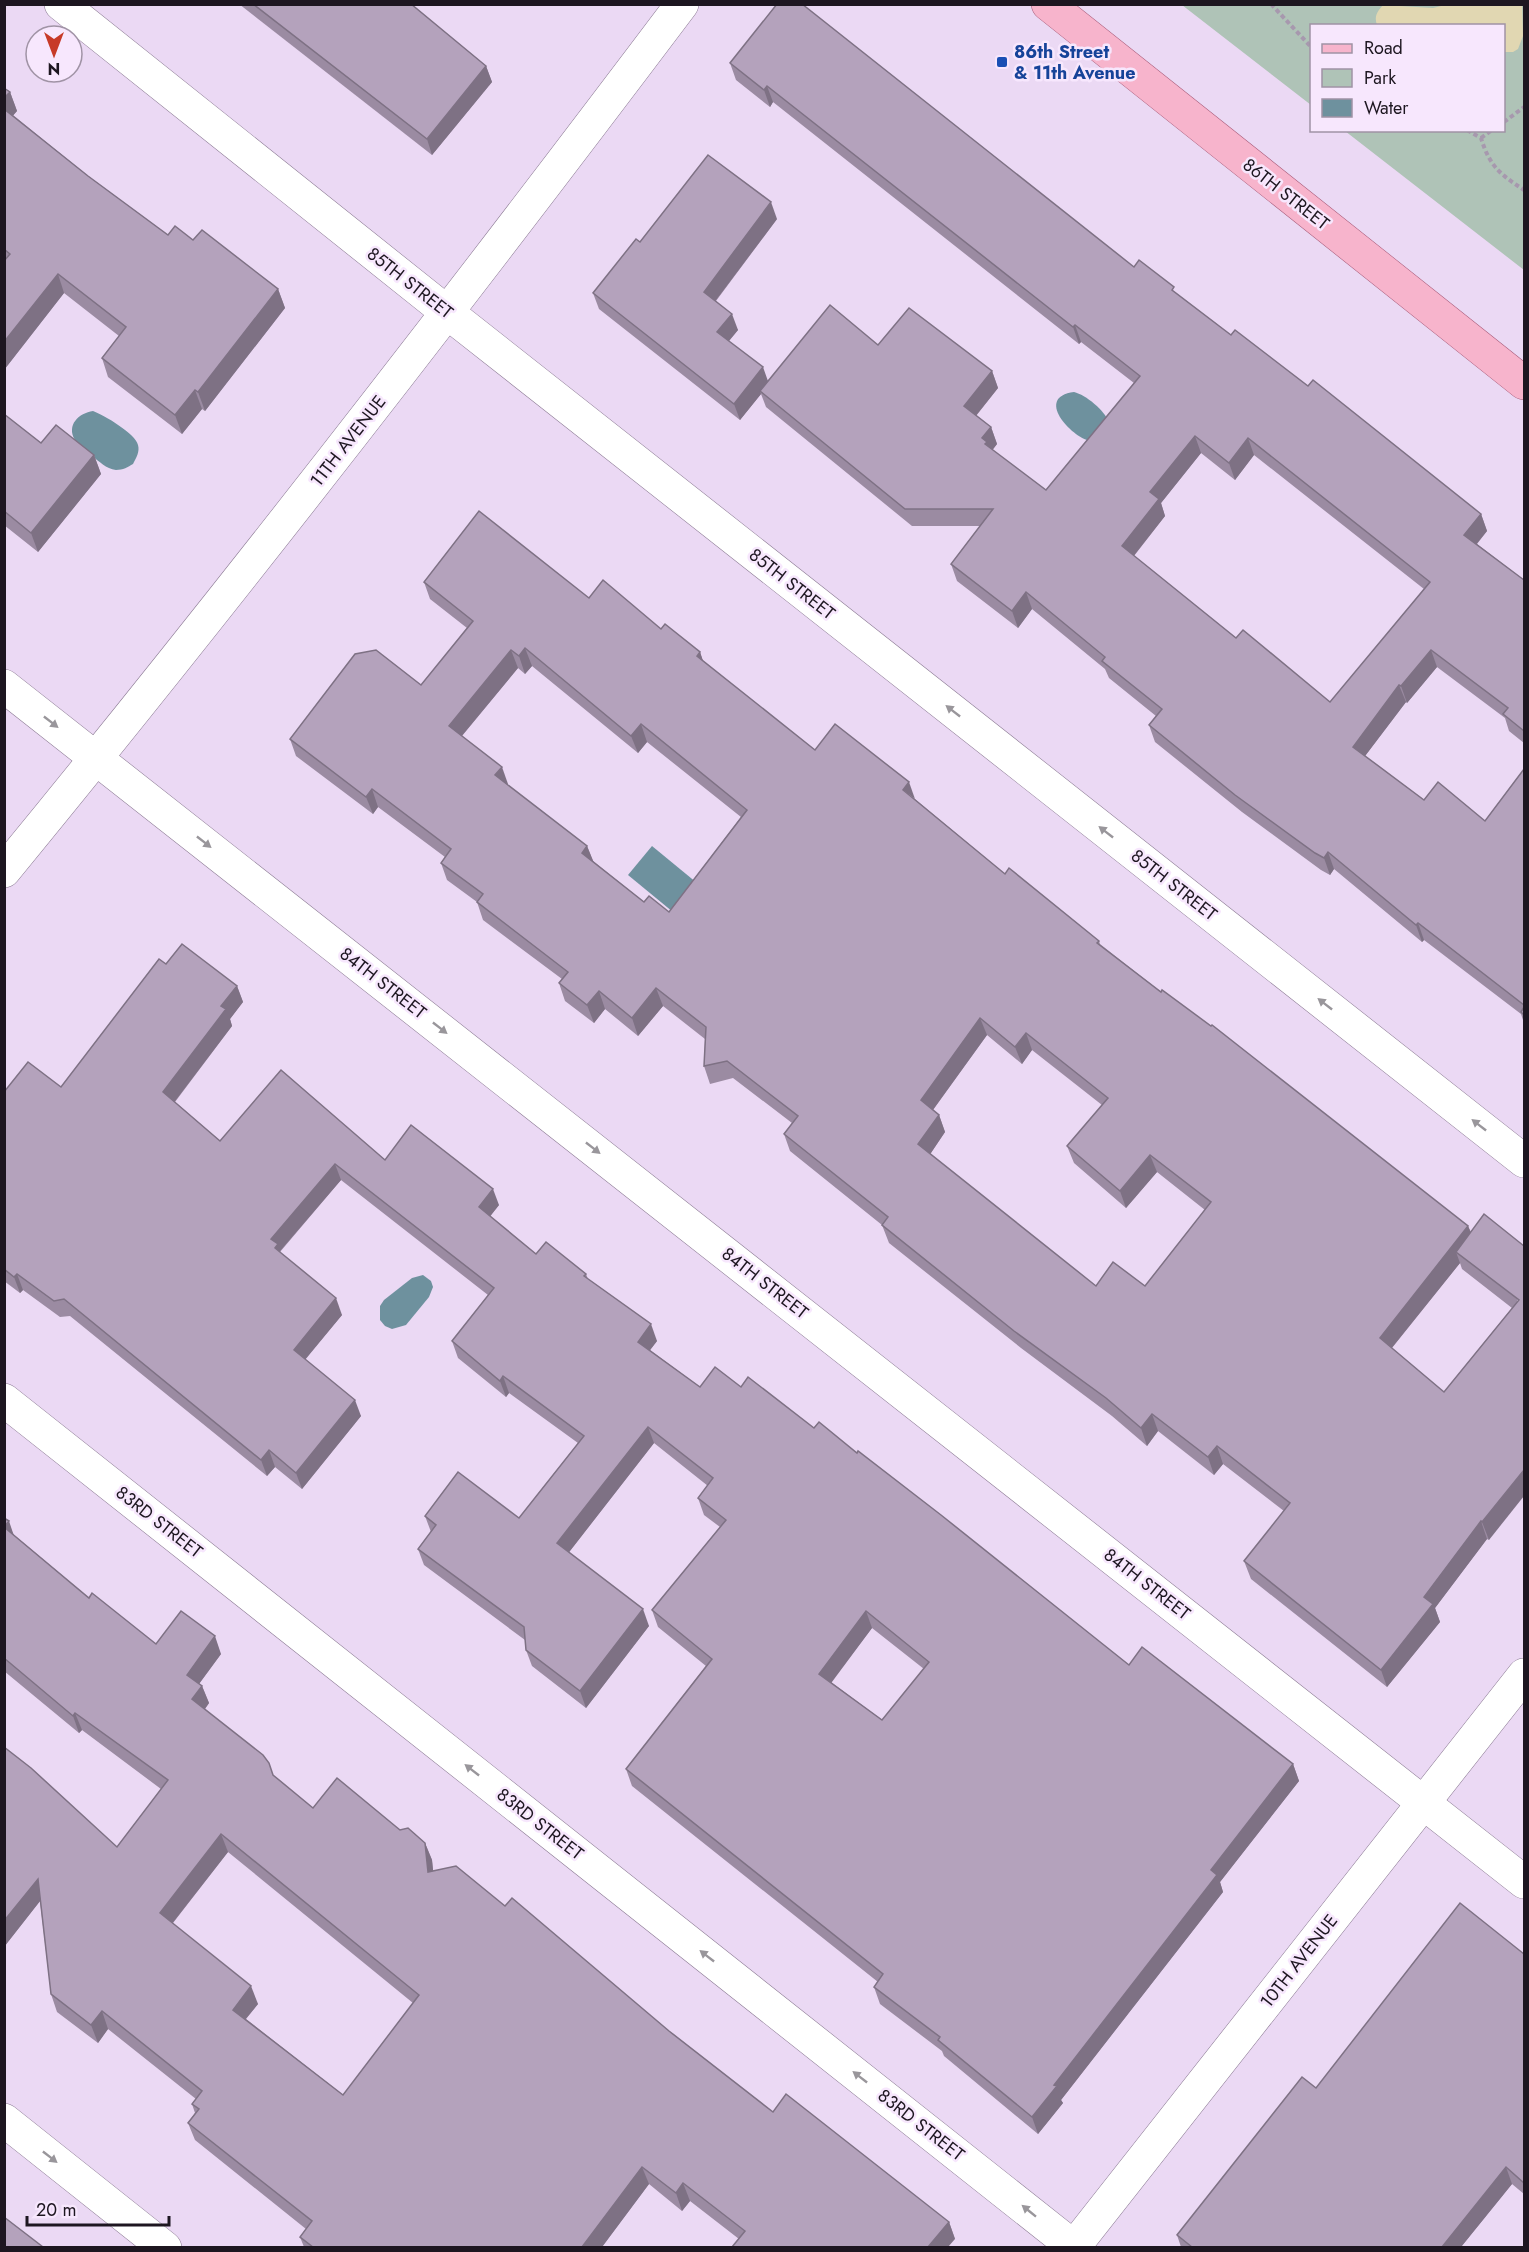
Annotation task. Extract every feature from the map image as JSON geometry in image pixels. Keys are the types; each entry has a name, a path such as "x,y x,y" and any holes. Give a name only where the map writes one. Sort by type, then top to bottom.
{"main road":[{"name":"86TH STREET","path":"1048,4 1524,383"}],"street":[{"name":"85TH STREET","path":"61,4 448,313 1524,1161"},
{"name":"11TH AVENUE","path":"4,871 97,758 448,313 682,4"},
{"name":"84TH STREET","path":"4,686 1524,1882"},
{"name":"83RD STREET","path":"4,1400 1074,2247"},
{"name":"10TH AVENUE","path":"1074,2247 1524,1676"},
{"path":"4,2120 165,2247"}],"path":[{"path":"1271,4 1310,47"},
{"path":"1505,121 1524,107"},
{"path":"1470,132 1481,138 1487,158 1503,176 1524,190"},
{"path":"1481,138 1489,132"}],"green space":[{"path":"1182,5 1524,5 1524,270 1346,132 1505,132 1505,24 1310,24 1310,104"}],"sand":[{"path":"1383,5 1433,8 1445,5 1522,5 1523,36 1518,49 1505,52 1505,24 1377,24 1377,14"}],"water":[{"path":"1074,392 1094,404 1109,422 1090,441 1082,438 1066,425 1056,409 1057,401 1062,395"},
{"path":"93,411 119,425 136,441 138,450 133,464 116,470 109,468 76,442 72,429 75,421 83,414"},
{"path":"652,846 714,897 690,926 628,875"},
{"path":"423,1275 431,1281 433,1287 429,1297 406,1325 392,1329 385,1326 380,1320 380,1306 384,1300 412,1278"}],"building":[{"path":"253,4 411,4 486,66 427,139"},
{"path":"777,4 802,4 1134,267 1139,260 1174,287 1172,290 1231,335 1235,330 1308,386 1313,380 1481,514 1464,535 1524,580 1524,731 1503,714 1508,708 1431,650 1401,686 1399,685 1353,747 1424,800 1438,782 1485,821 1524,769 1524,1005 1418,923 1416,925 1328,852 1324,858 1315,853 1235,795 1149,725 1162,709 1102,661 1105,657 1026,592 1012,611 951,564 993,509 905,509 760,391 830,305 878,345 909,308 992,371 964,406 991,427 982,438 987,442 985,444 1046,490 1140,376 1075,325 1073,327 767,86 764,90 730,63","holes":["1195,436 1229,463 1248,438 1430,582 1330,702 1243,630 1236,638 1122,546 1159,499 1150,492"]},
{"path":"4,88 10,92 4,98"},
{"path":"4,109 88,176 168,235 175,226 193,240 202,230 278,289 198,392 195,390 175,415 102,358 126,327 58,274 4,342 4,261 10,254 4,249"},
{"path":"708,155 771,202 704,292 732,314 717,332 763,367 734,404 593,293 636,239 640,242"},
{"path":"4,414 41,443 56,425 94,455 31,533 4,511"},
{"path":"479,511 589,598 603,580 661,629 665,624 700,652 697,656 815,750 835,724 909,782 903,790 1005,874 1009,868 1099,941 1097,943 1161,992 1162,990 1212,1025 1468,1226 1380,1338 1444,1392 1519,1300 1456,1252 1484,1214 1524,1246 1524,1470 1481,1521 1424,1597 1433,1604 1381,1670 1244,1561 1290,1503 1217,1446 1208,1457 1152,1414 1141,1428 1106,1398 1014,1331 882,1225 888,1217 784,1134 798,1116 727,1061 704,1066 706,1027 656,988 632,1018 599,991 587,1005 559,983 568,972 477,902 483,894 441,863 451,849 372,789 366,797 290,739 355,654 376,650 421,685 473,621 424,582","holes":["525,648 631,736 641,724 747,810 669,912 649,896 644,902 582,853 587,846 495,775 502,767 449,726 511,650 519,656","980,1018 1015,1047 1026,1033 1108,1098 1067,1146 1120,1191 1150,1155 1211,1202 1145,1286 1113,1262 1096,1286 918,1144 939,1115 921,1100"]},
{"path":"182,944 237,986 221,1006 226,1009 163,1092 220,1141 281,1070 385,1160 411,1125 493,1189 479,1207 536,1254 546,1242 586,1274 584,1276 651,1324 638,1342 700,1387 715,1367 741,1387 748,1377 814,1428 819,1422 941,1515 1129,1665 1142,1647 1293,1764 1211,1870 1217,1875 1054,2085 1057,2086 1032,2117 938,2040 940,2037 874,1987 883,1974 626,1769 712,1659 652,1610 726,1520 698,1498 713,1478 648,1427 557,1543 643,1609 580,1691 526,1650 524,1627 418,1549 436,1525 425,1516 458,1472 519,1518 584,1436 503,1376 500,1381 452,1341 494,1288 335,1164 271,1239 278,1244 275,1248 336,1298 294,1350 355,1400 296,1473 269,1450 261,1460 64,1299 54,1301 17,1274 14,1277 4,1269 4,1092 28,1062 61,1087 159,959 166,964","holes":["866,1611 929,1662 882,1720 819,1674"]},
{"path":"4,1527 89,1598 92,1593 156,1644 181,1611 215,1636 187,1675 202,1686 192,1699 263,1755 273,1775 313,1808 337,1778 400,1830 408,1828 425,1843 428,1872 456,1866 505,1906 512,1898 669,2031 773,2112 786,2094 949,2222 928,2247 732,2247 745,2231 683,2183 676,2193 642,2167 582,2247 313,2247 300,2237 312,2221 188,2123 199,2109 192,2104 202,2091 102,2011 91,2025 51,1994 38,1879 4,1921 4,1747 31,1768 117,1847 168,1780 75,1713 73,1716 4,1658","holes":["221,1834 419,1995 343,2095 233,2010 251,1986 160,1913"]},
{"path":"1460,1903 1524,1954 1524,2183 1506,2167 1442,2247 1192,2247 1177,2235 1302,2077 1316,2088"},
{"path":"4,2217 43,2247 4,2247"}],"place":[{"name":"86th Street & 11th Avenue","path":"1002,62"}]}
